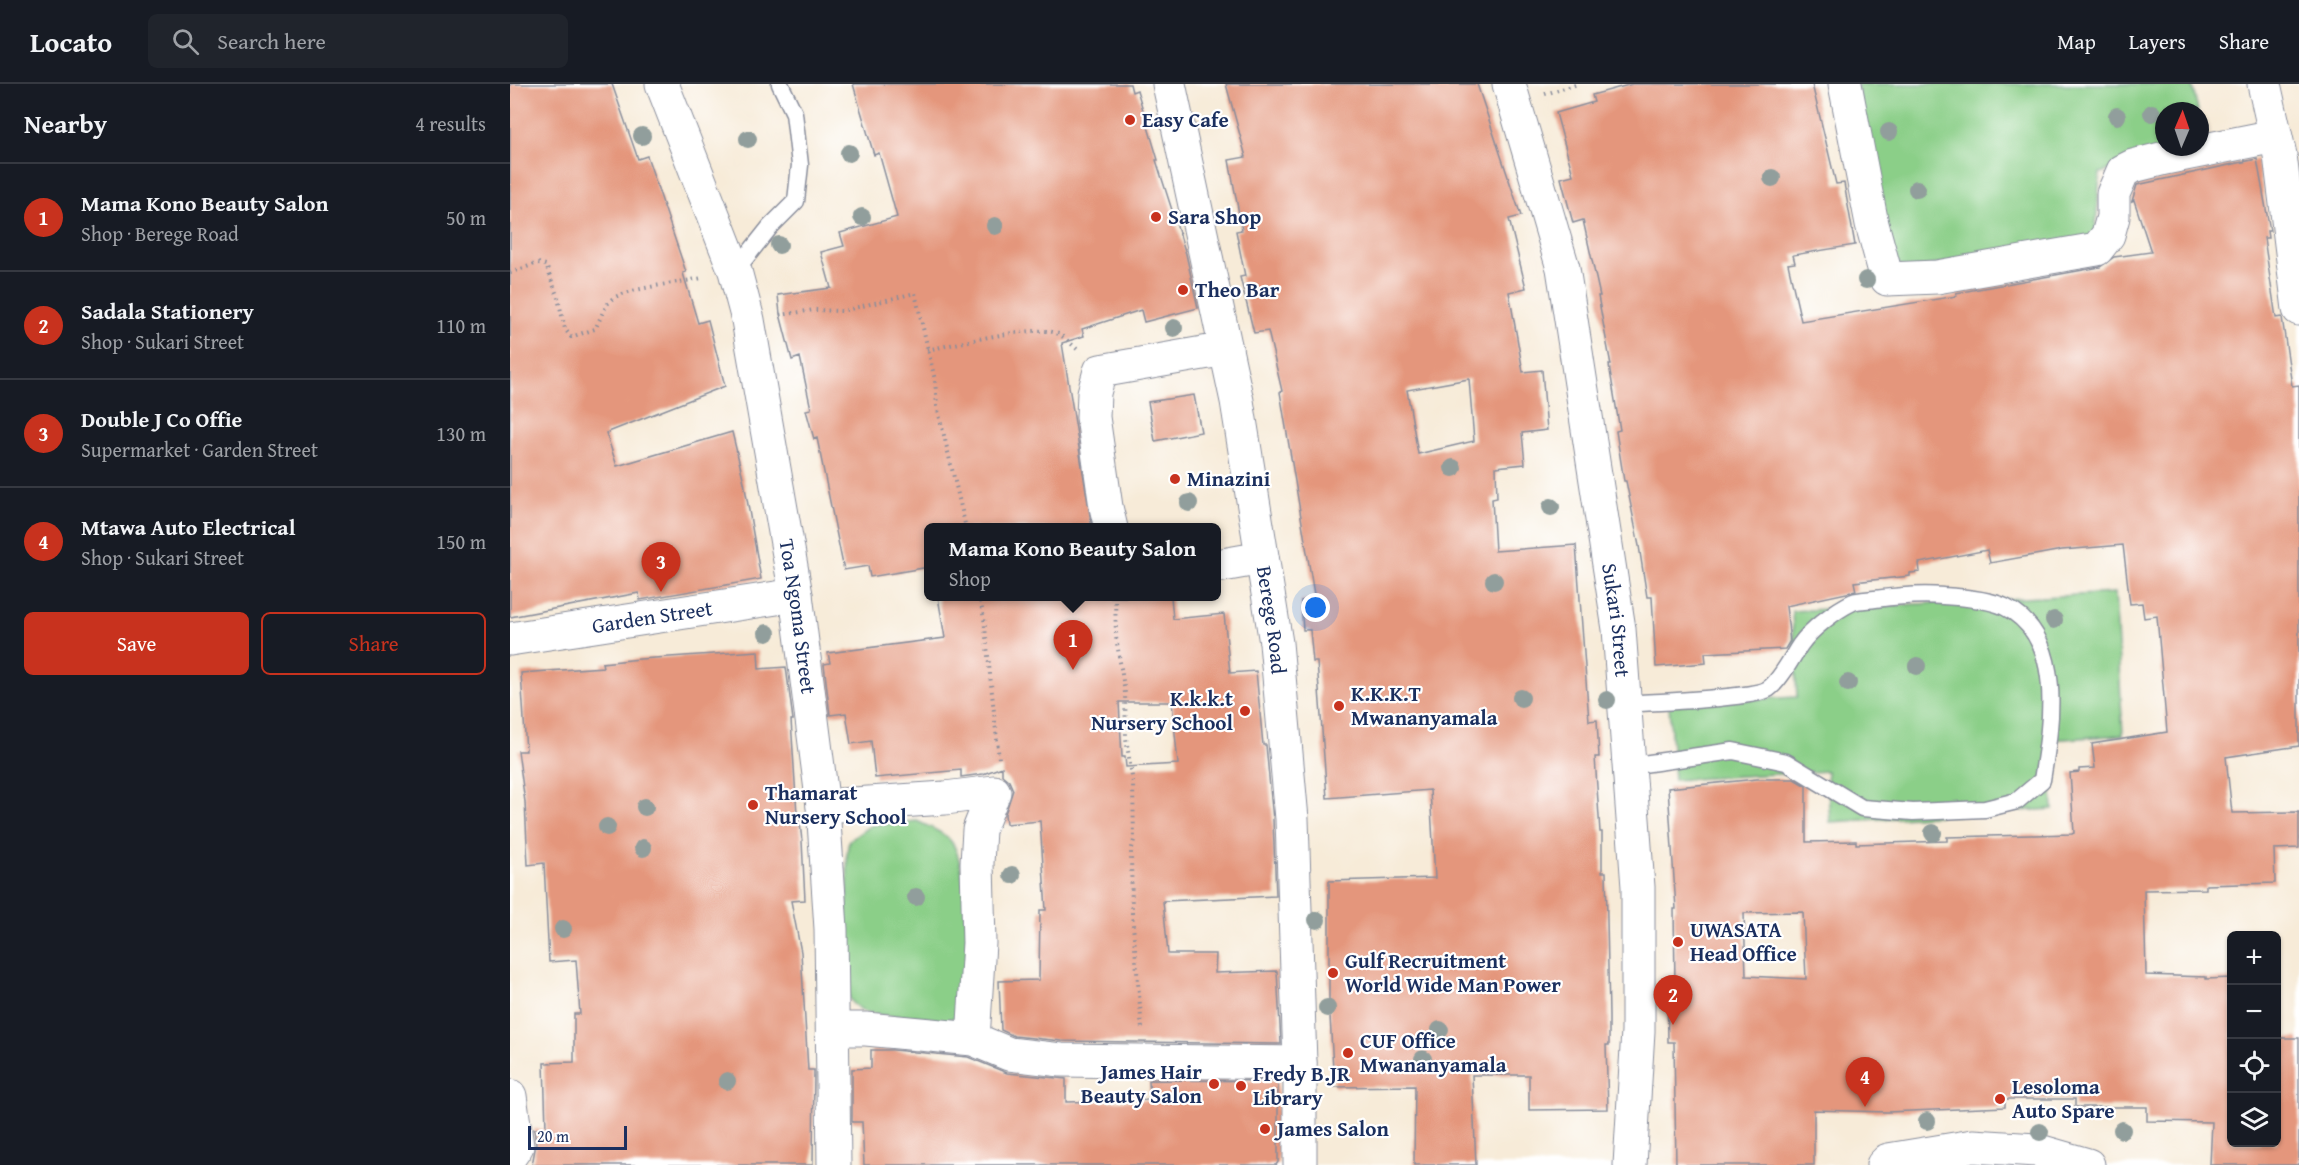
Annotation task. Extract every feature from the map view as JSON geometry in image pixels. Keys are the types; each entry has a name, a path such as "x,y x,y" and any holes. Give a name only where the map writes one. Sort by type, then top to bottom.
{"street":[{"name":"Toa Ngoma Street","path":"662,84 735,271 748,320 796,595 823,806 831,929 834,1165"},
{"name":"Sukari Street","path":"1509,84 1563,268 1619,630 1638,887 1638,1031 1630,1165"},
{"path":"1845,84 1872,224 1887,279 1937,277 2097,249 2108,235 2113,217 2113,194 2123,171 2133,166 2165,158 2285,148"},
{"path":"2264,84 2285,148 2299,309"},
{"name":"Berege Road","path":"1172,87 1237,401 1276,643 1292,819 1300,1063 1300,1165"},
{"path":"1111,523 1106,507 1093,417 1094,393 1100,371 1226,349"},
{"path":"1221,565 1262,558"},
{"name":"Garden Street","path":"510,639 796,595"},
{"path":"823,806 945,798 994,792 979,830 977,863 979,943 974,1039"},
{"path":"833,1029 866,1029 974,1039 1009,1054 1034,1058 1144,1062 1300,1063"},
{"path":"510,1096 517,1146 510,1156"},
{"path":"1883,1165 1888,1160 1972,1146 2036,1150 2088,1165"}],"lane":[{"path":"735,271 795,201 800,165 794,113 780,84"},
{"path":"1624,704 1743,695 1768,689 1802,642 1819,624 1854,602 1916,594 1962,597 2005,607 2032,627 2045,655 2050,688 2049,735 2042,780 2016,801 1985,809 1913,812 1862,808 1786,762 1733,752 1629,766"}],"path":[{"path":"510,273 538,263 546,265 558,298 565,329 571,337 595,329 609,302 616,296 642,288 735,271"},
{"path":"748,320 814,310 842,311 915,293 935,380 937,406 965,523"},
{"path":"927,350 996,336 1037,331 1055,333 1069,342 1100,371"},
{"path":"980,601 984,618 1000,766 994,792"},
{"path":"1115,601 1116,637 1125,693 1126,738 1133,783 1132,914 1144,1062"}],"green space":[{"path":"1857,84 2192,84 2196,102 2155,102 2155,156 2100,173 2095,237 1905,270 1888,252"},
{"path":"2115,593 2123,735 2049,740 2053,809 1830,822 1827,771 1674,780 1669,704 1797,697 1792,611"},
{"path":"917,821 949,839 956,851 962,871 967,921 967,1012 946,1021 865,1012 853,1004 849,998 846,978 844,932 848,896 849,841 871,825"}],"building":[{"path":"510,84 612,84 638,159 647,156 686,272 683,273 698,323 708,320 725,386 606,433 617,466 732,432 744,482 761,579 640,600 639,593 510,617"},
{"path":"853,84 1130,84 1132,92 1137,90 1158,160 1156,160 1186,254 1198,308 1144,322 1141,310 1082,329 1084,336 1062,343 1091,523 924,523 924,568 870,577 868,566 844,570 817,438 814,439 806,410 811,409 800,357 792,360 780,314 778,295 831,288 821,252 844,246 840,233 897,217 879,153 874,155"},
{"path":"1226,84 1477,84 1521,216 1509,219 1526,288 1509,292 1523,372 1542,370 1547,430 1522,433 1525,464 1496,467 1497,498 1492,499 1495,551 1576,545 1589,721 1597,720 1599,757 1595,757 1600,832 1602,832 1602,872 1606,872 1608,1109 1529,1110 1529,1075 1472,1075 1476,1165 1414,1165 1415,1086 1334,1087 1329,998 1329,881 1435,878 1430,790 1327,798 1317,662 1313,662 1310,630 1303,630 1301,601 1315,600 1280,392 1282,391 1268,331 1254,333 1240,277 1245,276 1236,231 1242,230 1229,160 1246,157","holes":["1469,379 1474,441 1418,454 1407,390"]},
{"path":"1632,84 1812,84 1836,184 1844,183 1855,245 1793,255 1795,263 1788,264 1801,321 1957,296 1956,293 2100,267 2114,257 2151,252 2134,200 2132,201 2137,185 2257,159 2270,231 2267,231 2268,238 2264,238 2276,318 2282,317 2292,386 2299,385 2299,746 2226,757 2232,813 2299,812 2299,848 2274,849 2275,883 2206,885 2206,889 2144,890 2146,975 2227,978 2227,1147 2281,1147 2281,1038 2299,1038 2299,1165 2210,1165 2212,1122 2147,1121 2147,1107 2075,1107 2075,1099 2005,1099 2005,1107 1887,1112 1814,1110 1814,1165 1676,1165 1674,1042 1668,1042 1667,986 1675,985 1674,909 1676,909 1668,788 1757,779 1794,779 1806,786 1806,842 1856,841 1856,844 1947,841 1947,837 2072,834 2074,833 2070,773 2079,772 2079,769 2095,768 2092,744 2167,732 2157,616 2144,618 2142,603 2130,604 2123,545 2062,550 1990,563 1987,550 1919,563 1920,572 1910,573 1910,576 1854,582 1856,591 1786,606 1790,641 1785,649 1705,653 1706,663 1656,667 1652,597 1647,597 1639,546 1626,481 1624,481 1616,431 1620,430 1598,296 1600,296 1583,220 1573,223 1561,178 1573,175 1556,113 1594,102 1592,95","holes":["1803,912 1806,979 1746,976 1744,913"]},
{"path":"1194,395 1201,432 1155,441 1148,402"},
{"path":"939,601 1171,601 1173,619 1224,614 1230,673 1256,671 1273,820 1276,896 1163,901 1168,954 1216,954 1215,973 1277,971 1281,1044 1062,1041 1014,1036 1001,1030 999,981 1039,980 1040,910 1046,910 1040,821 1006,824 1005,814 1013,790 1009,781 1002,775 1002,767 983,774 961,777 961,770 875,778 871,741 851,744 846,713 830,715 824,664 830,663 828,653 945,638","holes":["1119,702 1172,702 1178,764 1126,767 1125,757 1122,757"]},
{"path":"758,651 759,669 786,667 793,720 791,720 797,814 799,814 802,841 805,900 791,901 801,952 808,1070 814,1070 813,1165 532,1165 536,1144 534,1129 546,1129 544,1063 574,1062 574,1014 580,1014 576,960 549,962 544,863 528,865 525,802 518,751 526,751 521,673 603,667 602,663 640,659"},
{"path":"871,1050 968,1057 1007,1073 1066,1079 1066,1102 1150,1100 1149,1080 1278,1081 1278,1162 1276,1165 864,1165 862,1122 852,1122 852,1069 871,1068"}],"place":[{"name":"Easy Cafe","path":"1130,120"},
{"name":"Sara Shop","path":"1156,217"},
{"name":"Theo Bar","path":"1183,290"},
{"name":"Minazini","path":"1175,479"},
{"name":"Double J Co Offie","path":"661,592"},
{"name":"Mama Kono Beauty Salon","path":"1073,670"},
{"name":"K.K.K.T Mwananyamala","path":"1339,706"},
{"name":"K.k.k.t Nursery School","path":"1245,711"},
{"name":"Thamarat Nursery School","path":"753,805"},
{"name":"UWASATA Head Office","path":"1678,942"},
{"name":"Gulf Recruitment World Wide Man Power","path":"1333,973"},
{"name":"Sadala Stationery","path":"1673,1025"},
{"name":"CUF Office Mwananyamala","path":"1348,1053"},
{"name":"James Hair Beauty Salon","path":"1214,1084"},
{"name":"Fredy B.JR Library","path":"1241,1086"},
{"name":"Lesoloma Auto Spare","path":"2000,1099"},
{"name":"Mtawa Auto Electrical","path":"1865,1107"},
{"name":"James Salon","path":"1265,1129"}]}
